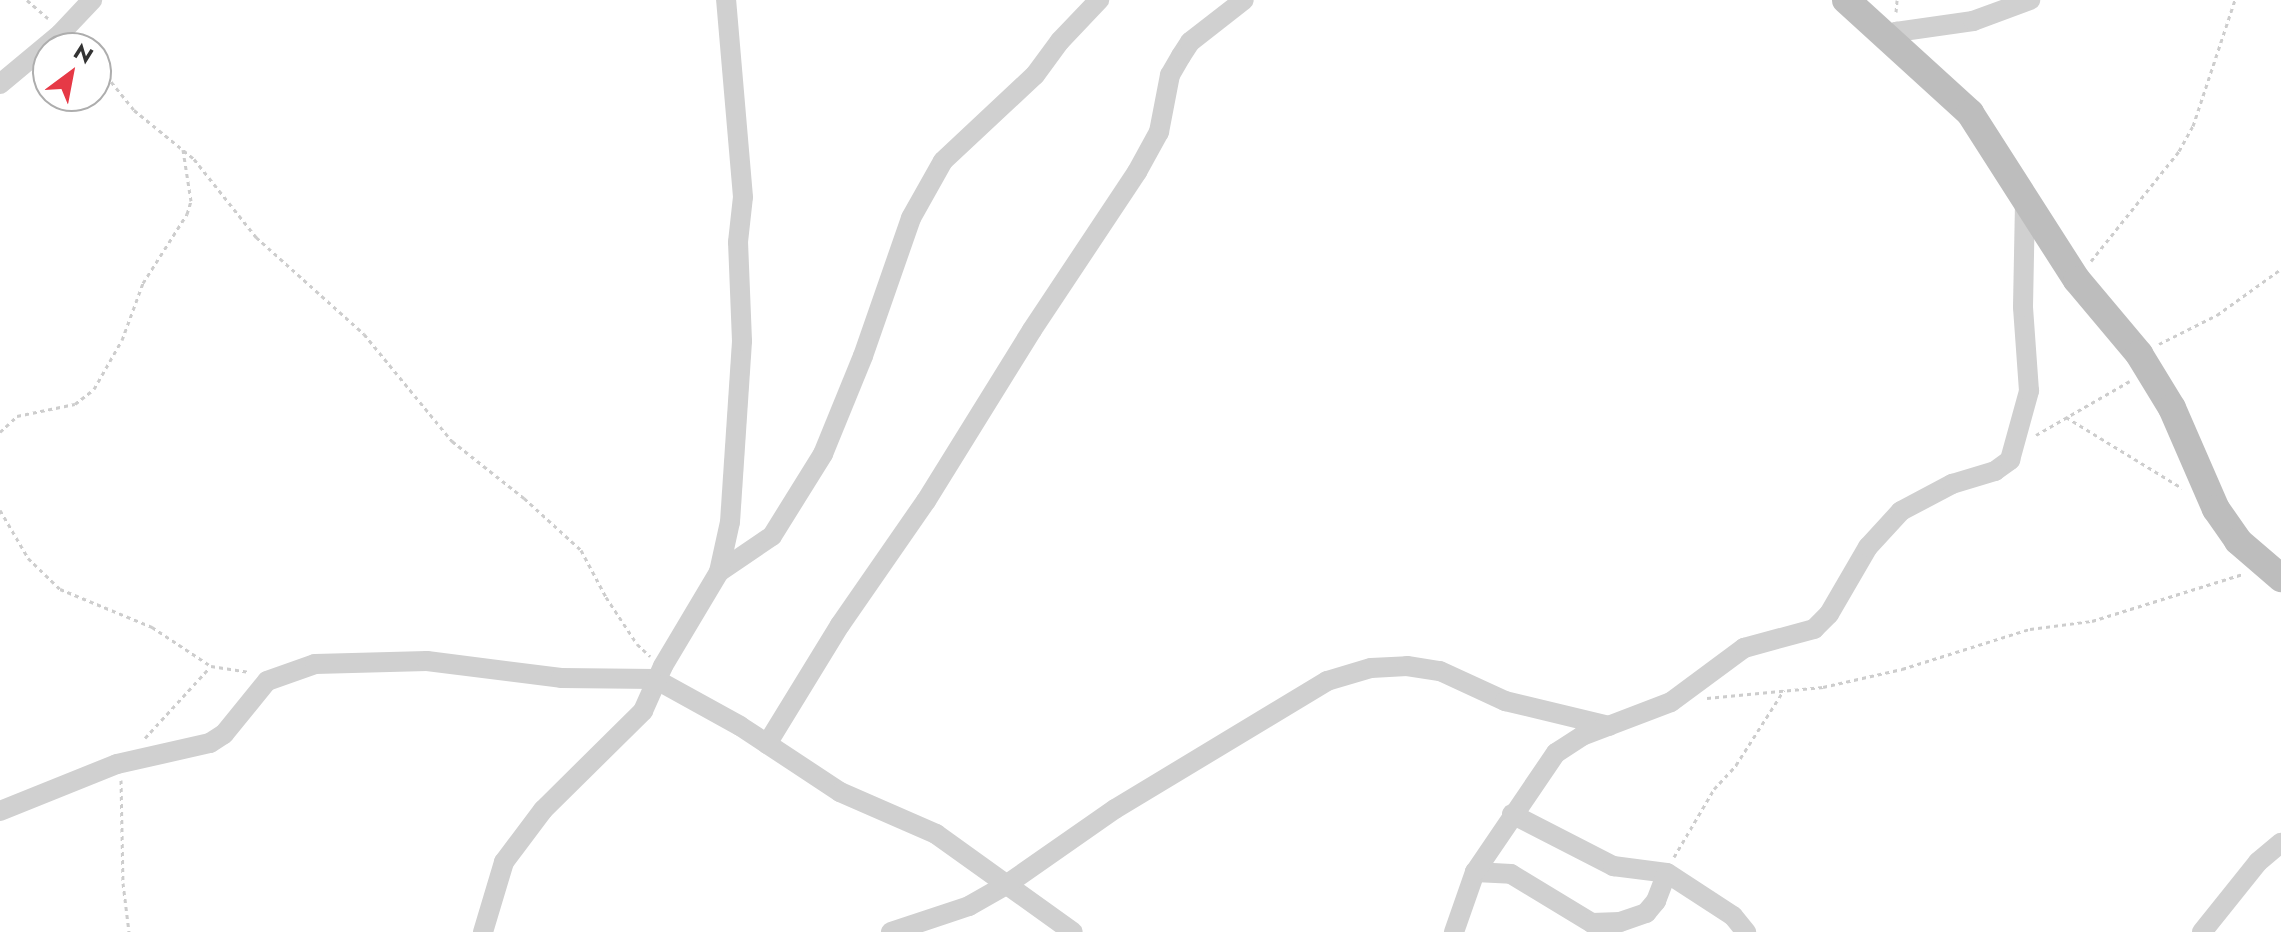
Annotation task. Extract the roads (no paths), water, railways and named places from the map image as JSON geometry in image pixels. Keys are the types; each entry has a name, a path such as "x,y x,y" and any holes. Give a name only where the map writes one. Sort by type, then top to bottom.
{"street":[{"path":"0,84 63,30 92,0"},
{"path":"483,932 504,862 543,810 643,711 659,672 719,572 730,522 742,341 738,242 743,197 726,0"},
{"path":"719,572 772,536 823,454 863,356 911,218 943,161 1035,75 1060,41 1099,0"},
{"path":"767,744 840,625 926,501 1020,348 1137,172 1159,132 1170,75 1181,56 1190,42 1244,0"},
{"path":"1846,0 1970,113 2077,280 2144,362 2172,408 2216,509 2238,541 2274,573"},
{"path":"1889,37 1896,32 1973,21 2030,0"},
{"path":"1454,932 1475,872 1556,753 1582,736 1671,702 1744,648 1814,629 1829,614 1868,547 1901,511 1952,484 1995,471 2010,460 2029,391 2023,307 2025,200"},
{"path":"0,811 122,763 210,743 224,734 267,681 278,674 315,664 427,661 561,678 659,672 840,792 936,834 1073,932"},
{"path":"891,932 969,906 1006,885 1115,809 1327,681 1371,668 1407,666 1440,671 1505,701 1609,726"},
{"path":"1512,814 1613,866 1667,873 1733,916 1746,932"},
{"path":"2202,932 2258,862 2281,843"},
{"path":"1475,872 1511,874 1592,923 1620,922 1646,913 1656,901 1667,873"}]}
